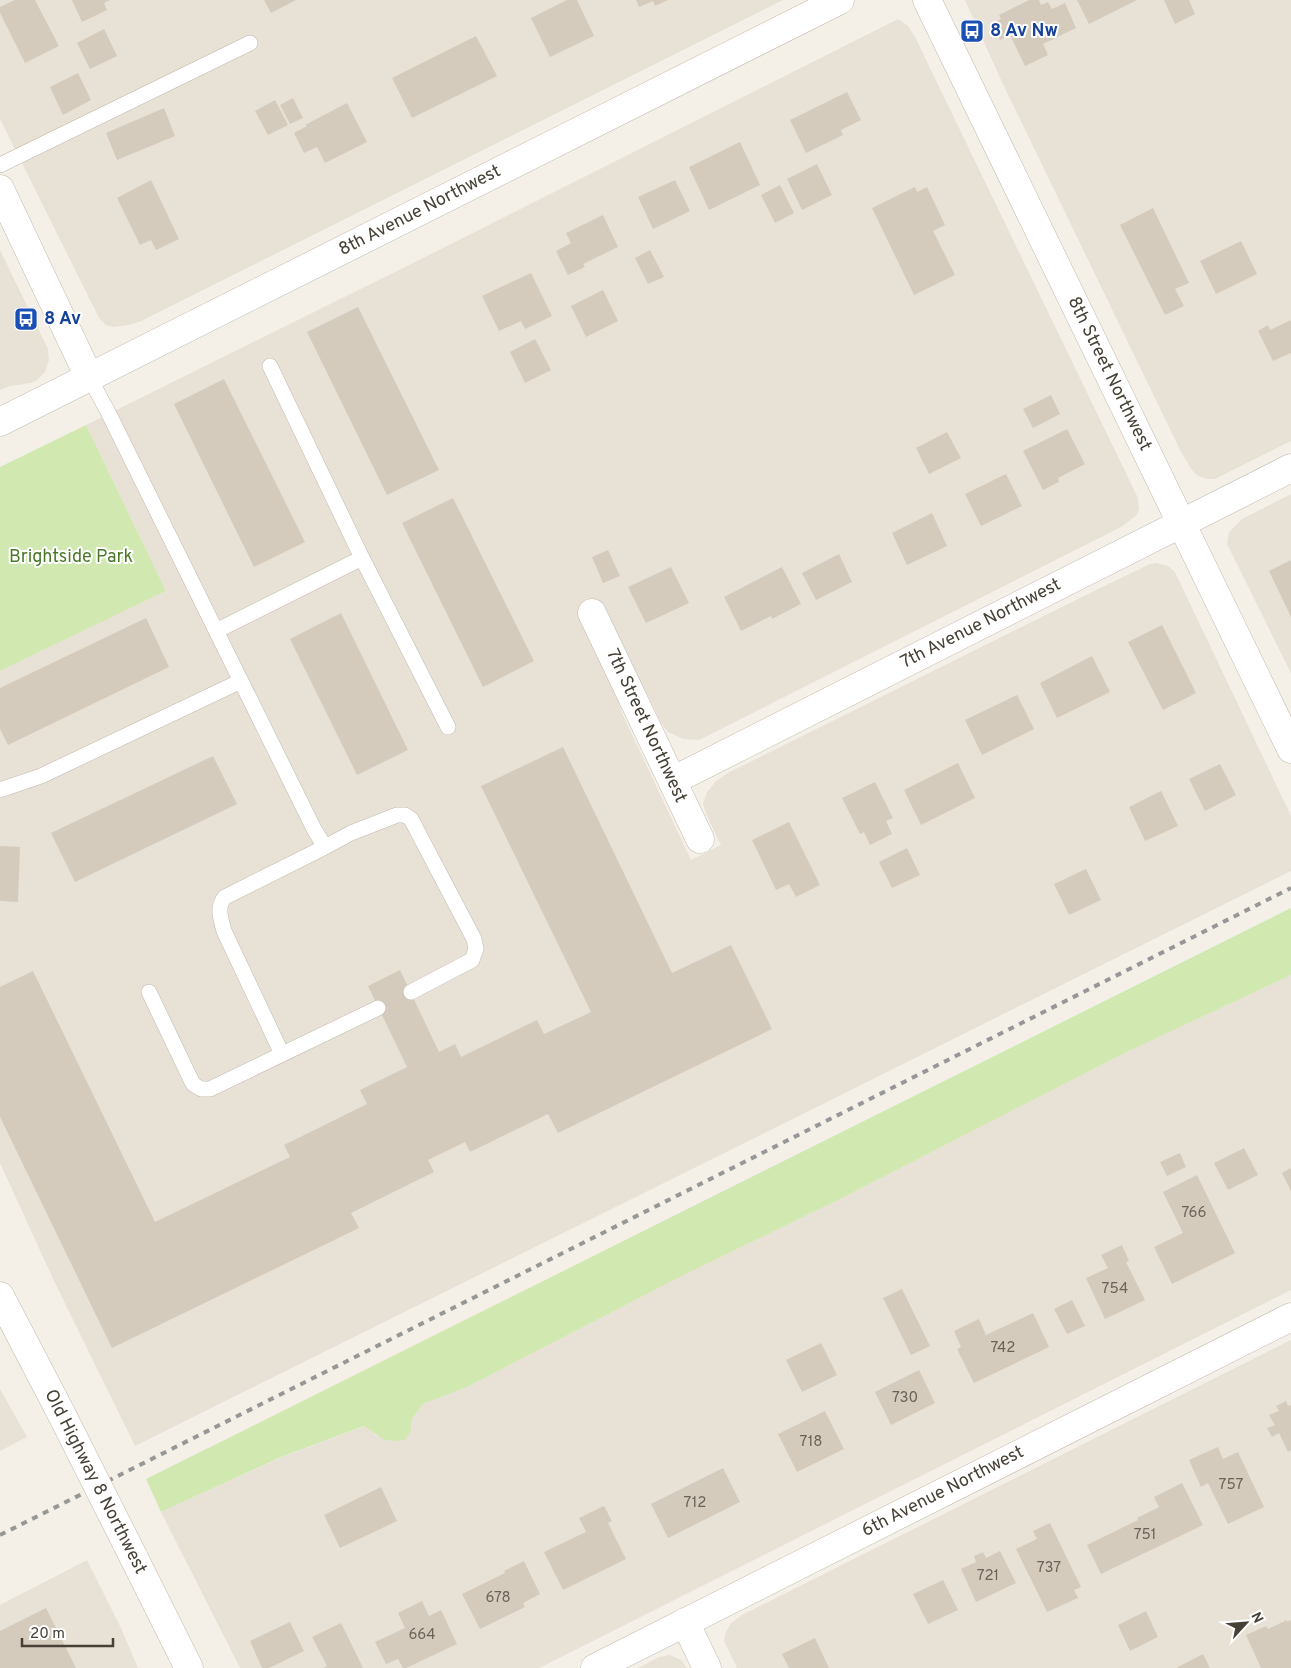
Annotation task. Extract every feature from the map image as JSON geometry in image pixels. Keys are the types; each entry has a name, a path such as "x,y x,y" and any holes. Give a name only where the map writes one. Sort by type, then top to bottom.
{"street":[{"name":"8th Avenue Northwest","path":"0,422 840,0"},
{"name":"8th Street Northwest","path":"927,0 1291,749"},
{"path":"0,189 89,377"},
{"name":"7th Avenue Northwest","path":"672,781 1291,468"},
{"name":"7th Street Northwest","path":"592,613 700,839"},
{"name":"Old Highway 8 Northwest","path":"0,1296 189,1668"},
{"name":"6th Avenue Northwest","path":"595,1668 1291,1317"},
{"path":"685,1622 708,1668"}],"lane":[{"path":"0,165 250,43"},
{"path":"270,366 362,558 448,727"},
{"path":"89,377 314,829 325,847"},
{"path":"216,631 362,558"},
{"path":"0,790 42,776 241,681"},
{"path":"282,1054 224,931 219,914 220,902 224,897 351,833 397,815 405,815 412,819 474,939 476,949 472,960 410,992"},
{"path":"149,992 193,1084 201,1089 210,1089 378,1008"}],"shaded area":[{"path":"0,0 783,0 141,321 114,327 106,325 99,318 0,119"},
{"path":"965,0 1291,0 1291,441 1215,479 1198,476 1192,470 1182,454 1001,80"},
{"path":"898,19 908,26 915,37 1138,498 1139,509 1136,516 1121,527 699,740 683,739 668,732 661,723 648,695 620,709 691,860 721,845 703,804 707,792 716,781 728,773 1088,594 1150,564 1157,563 1168,566 1175,572 1291,816 1291,871 135,1446 54,1281 0,1163 0,671 166,591 86,425"},
{"path":"0,250 48,349 49,360 45,372 37,380 0,390"},
{"path":"1291,494 1291,673 1227,544 1229,532 1242,519"},
{"path":"1291,975 1291,1290 539,1668 240,1668 161,1512 282,1457 365,1426 377,1436 411,1430 412,1419 423,1404 467,1387 682,1276 838,1200 1125,1053"},
{"path":"1291,1340 1291,1668 737,1668 724,1641 725,1634 731,1623 742,1615"},
{"path":"0,1389 27,1437 0,1451"},
{"path":"87,1560 121,1628 138,1668 0,1668 0,1605"},
{"path":"670,1655 681,1660 687,1668 638,1668 659,1657"}],"green space":[{"name":"Brightside Park","path":"86,425 166,591 0,671 0,467"},
{"path":"1291,908 1291,975 1125,1053 838,1200 682,1276 467,1387 423,1404 412,1419 411,1430 405,1440 387,1440 364,1426 281,1457 161,1512 146,1479"}],"building":[{"path":"15,0 35,0 59,46 25,63 0,13 0,7"},
{"path":"72,0 110,0 104,3 107,10 82,22"},
{"path":"264,0 296,0 271,13"},
{"path":"567,0 577,0 594,36 550,57 531,18"},
{"path":"636,0 668,0 655,6 653,1 639,7"},
{"path":"1029,0 1039,0 1041,5 1048,2 1052,9 1065,3 1076,28 1043,44 1048,55 1025,66 1010,35 1000,40 992,23 1001,19 999,15"},
{"path":"1077,0 1137,0 1089,24"},
{"path":"1164,0 1189,0 1195,14 1175,24"},
{"path":"104,29 117,56 90,69 77,43"},
{"path":"476,36 497,76 412,118 392,78"},
{"path":"78,73 91,100 63,115 50,87"},
{"path":"847,92 861,120 841,130 843,135 806,153 790,120"},
{"path":"293,98 303,118 290,124 280,105"},
{"path":"275,100 288,125 268,135 255,111"},
{"path":"347,103 367,142 325,163 317,147 304,153 294,133 307,126 305,125"},
{"path":"164,108 175,136 117,160 106,133"},
{"path":"740,142 760,185 709,210 689,167"},
{"path":"817,164 832,195 802,210 787,179"},
{"path":"151,180 179,239 156,250 151,240 140,245 117,198"},
{"path":"675,180 690,211 653,229 638,197"},
{"path":"780,185 794,213 775,223 761,195"},
{"path":"915,187 917,192 927,187 945,225 933,231 955,275 914,295 872,208"},
{"path":"1153,208 1189,283 1175,289 1184,306 1165,315 1120,225"},
{"path":"603,215 618,247 583,264 585,267 568,275 556,251 571,243 566,233"},
{"path":"1241,241 1257,274 1216,294 1200,261"},
{"path":"650,250 664,277 648,284 635,258"},
{"path":"531,273 552,316 525,329 521,321 499,331 482,296"},
{"path":"603,290 618,321 586,337 571,306"},
{"path":"358,307 439,470 387,495 307,332"},
{"path":"1291,320 1291,353 1273,361 1258,331 1268,325 1270,330"},
{"path":"535,339 551,370 525,383 510,352"},
{"path":"224,379 305,542 254,567 174,404"},
{"path":"1051,395 1060,414 1033,428 1023,409"},
{"path":"1067,429 1085,464 1058,478 1059,482 1043,490 1023,451"},
{"path":"947,432 961,458 929,474 916,448"},
{"path":"1006,474 1022,506 981,526 965,494"},
{"path":"453,498 534,661 483,687 402,523"},
{"path":"932,513 947,546 907,565 892,533"},
{"path":"608,550 620,576 603,583 592,557"},
{"path":"839,554 852,582 816,600 802,573"},
{"path":"1291,560 1291,617 1269,571"},
{"path":"671,567 689,603 646,623 628,587"},
{"path":"782,567 801,604 772,619 771,616 741,631 724,597"},
{"path":"341,613 408,750 357,775 290,639"},
{"path":"146,618 169,667 8,745 0,729 0,688"},
{"path":"1162,625 1196,693 1163,710 1128,642"},
{"path":"1092,656 1110,692 1057,718 1040,683"},
{"path":"1017,695 1034,729 982,755 965,720"},
{"path":"563,747 672,973 731,945 772,1029 558,1133 548,1114 470,1152 465,1142 428,1160 434,1172 351,1213 359,1228 112,1348 0,1117 0,987 33,971 155,1222 290,1157 284,1145 367,1104 360,1090 407,1067 368,986 400,970 439,1052 455,1044 461,1057 537,1020 544,1034 591,1012 481,786"},
{"path":"213,756 237,804 75,882 51,833"},
{"path":"958,763 975,798 921,825 904,790"},
{"path":"1220,764 1236,795 1205,811 1189,779"},
{"path":"875,782 893,818 886,821 892,834 870,845 864,832 860,834 842,798"},
{"path":"1161,791 1178,826 1145,841 1129,807"},
{"path":"789,822 820,885 796,897 789,884 776,890 752,840"},
{"path":"0,846 20,847 18,902 0,901"},
{"path":"907,848 920,875 892,888 879,862"},
{"path":"1086,869 1101,900 1069,915 1054,884"},
{"path":"1244,1148 1258,1175 1228,1190 1214,1163"},
{"path":"1180,1153 1186,1167 1167,1176 1160,1162"},
{"path":"1291,1168 1291,1191 1282,1173"},
{"path":"1197,1175 1235,1253 1172,1284 1154,1247 1183,1233 1163,1192"},
{"path":"1122,1245 1129,1261 1126,1262 1145,1300 1105,1319 1086,1278 1108,1268 1101,1255"},
{"path":"902,1289 930,1346 911,1355 883,1298"},
{"path":"1072,1300 1085,1326 1067,1334 1054,1309"},
{"path":"1033,1313 1049,1347 974,1383 957,1349 961,1347 954,1331 979,1319 986,1335"},
{"path":"821,1343 837,1375 802,1392 786,1360"},
{"path":"919,1370 935,1403 891,1425 875,1392"},
{"path":"1286,1401 1288,1406 1291,1405 1291,1450 1288,1452 1279,1433 1272,1437 1267,1428 1275,1425 1269,1415 1279,1411 1276,1406"},
{"path":"825,1411 844,1449 797,1472 778,1434"},
{"path":"1218,1447 1223,1459 1238,1452 1264,1507 1228,1524 1208,1483 1201,1487 1189,1460"},
{"path":"723,1468 740,1502 668,1538 651,1504"},
{"path":"1182,1483 1203,1525 1101,1574 1087,1545 1138,1520 1137,1518 1159,1507 1154,1497"},
{"path":"381,1487 397,1521 340,1548 324,1515"},
{"path":"604,1506 612,1521 608,1523 626,1559 563,1590 544,1552 586,1532 579,1518"},
{"path":"1050,1523 1081,1587 1074,1590 1078,1598 1047,1612 1016,1549 1037,1539 1033,1531"},
{"path":"1000,1551 1016,1583 976,1602 961,1569 976,1562 974,1556 983,1552 986,1558"},
{"path":"524,1561 540,1594 523,1603 525,1607 480,1629 462,1594 505,1573 504,1571"},
{"path":"943,1580 958,1610 928,1624 913,1594"},
{"path":"422,1601 429,1616 441,1610 457,1644 406,1668 403,1668 398,1659 386,1664 375,1642 405,1628 398,1613"},
{"path":"46,1608 76,1668 0,1668 0,1631"},
{"path":"1146,1611 1158,1637 1130,1651 1118,1625"},
{"path":"1287,1620 1287,1622 1291,1620 1291,1668 1261,1668 1246,1635 1266,1626 1268,1629"},
{"path":"290,1622 304,1651 269,1668 262,1668 250,1641"},
{"path":"341,1623 363,1668 323,1668 327,1666 312,1637"},
{"path":"815,1638 829,1668 789,1668 782,1654"},
{"path":"1203,1654 1210,1668 1176,1668"}],"railway":[{"path":"0,1535 1291,888"}],"place":[{"name":"8 Av Nw","path":"972,31"},
{"name":"8 Av","path":"26,319"}]}
